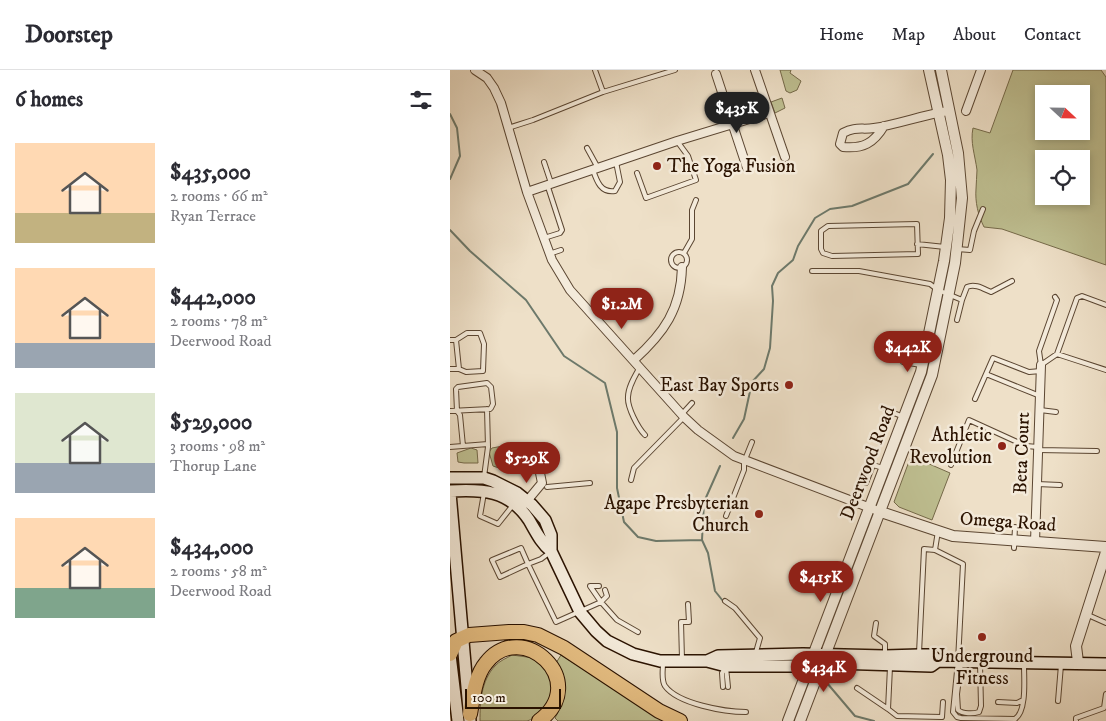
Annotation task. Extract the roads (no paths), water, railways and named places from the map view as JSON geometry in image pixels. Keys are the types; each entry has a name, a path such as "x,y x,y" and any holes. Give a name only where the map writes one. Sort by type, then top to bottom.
{"highway":[{"path":"450,655 456,641 464,637 509,632 538,635 564,648 659,711 680,721"},
{"path":"464,718 486,662 496,654 518,647 538,653 555,670 558,682 557,698 549,712 540,721"}],"main road":[{"path":"450,478 484,478 505,486 526,501 545,520 551,535 551,551 580,612 596,631 620,648 646,658 682,662 707,661 726,666 825,659 887,660 931,666 938,661"},
{"path":"464,718 464,637 450,492 472,489 484,490 504,498 514,504 526,516 543,545 551,551"},
{"path":"450,655 464,718"},
{"path":"707,661 718,656 756,655 812,660"},
{"path":"726,666 727,661 747,659 756,655"},
{"path":"887,660 919,655 931,656 938,661 1106,664"}],"street":[{"path":"475,70 487,78 494,88 544,239 570,290 683,415 698,430 744,462 881,512"},
{"path":"755,70 786,157"},
{"name":"Deerwood Road","path":"929,70 943,112"},
{"name":"Deerwood Road","path":"802,717 932,375 950,295 952,248 950,180 941,70"},
{"path":"966,110 981,70"},
{"path":"716,74 747,168"},
{"path":"884,126 873,142 865,146 852,148 843,147 840,144 843,133 852,128 872,129 884,126 943,112"},
{"path":"527,192 677,141 769,113"},
{"name":"Deerwood Road","path":"789,717 923,366 938,290 952,248"},
{"path":"634,360 652,344 672,315 682,281 682,267"},
{"name":"Beta Court","path":"1035,542 1041,368"},
{"path":"526,501 542,483 540,473"},
{"name":"Omega Road","path":"881,512 953,536 1014,544 1035,542 1106,547"},
{"path":"1078,662 1076,646 1086,614 1101,579 1106,552"}],"lane":[{"path":"595,70 602,92"},
{"path":"508,128 602,92 675,70"},
{"path":"638,173 646,198 696,180 688,156 677,141"},
{"path":"587,148 594,158 596,181 601,188 608,192 615,192 620,182 616,162"},
{"path":"544,162 562,230 560,233 544,239"},
{"path":"684,253 692,239 692,210 696,200"},
{"path":"917,244 970,250 974,231 983,209"},
{"path":"917,224 917,244 918,254 832,256 823,253 821,249 821,231 828,226 917,224"},
{"path":"550,254 561,250"},
{"path":"677,252 684,253 687,257 687,262 682,267 673,265 672,257 677,252"},
{"path":"812,270 859,272 930,284 938,290 962,300"},
{"path":"957,320 967,287 971,285 991,292 1012,281"},
{"path":"975,399 993,358 1030,372 1041,368 1057,354 1077,298 1082,296 1106,305"},
{"path":"1041,368 1039,351 1055,308 1057,300 1055,298"},
{"path":"450,340 456,340 467,333 480,333 484,344 483,371 466,372 459,368 450,369"},
{"path":"456,340 459,368"},
{"path":"1057,354 1106,370"},
{"path":"904,362 923,366"},
{"path":"640,367 632,383 628,398 639,428 644,434"},
{"path":"986,374 1040,396"},
{"path":"463,446 460,415 457,411 456,389 458,386 487,383 491,387 493,404 489,409 488,444 484,478"},
{"path":"631,480 634,468 692,403"},
{"path":"450,411 489,409"},
{"path":"886,410 915,422"},
{"path":"1040,410 1056,412"},
{"path":"951,465 969,420 1026,446 1097,451"},
{"path":"726,516 744,470 744,462 752,442"},
{"path":"450,447 488,444"},
{"path":"866,483 873,465 885,469"},
{"path":"547,487 590,483"},
{"path":"1037,484 1060,485"},
{"path":"484,490 480,516 498,524 514,504"},
{"path":"1014,544 1015,527"},
{"path":"935,550 938,531"},
{"path":"551,551 541,559 528,564 500,577 492,560 521,548 528,564 556,622 601,602 606,596 605,590"},
{"path":"919,655 924,549 935,550 963,564 957,694 958,710 962,712 979,712 981,706 980,661"},
{"path":"599,586 590,586 617,620 638,632"},
{"path":"726,601 735,608 760,638 756,655"},
{"path":"682,662 681,622 689,622 688,604"},
{"path":"1086,614 1106,623"},
{"path":"876,623 873,634 885,644 888,709"},
{"path":"663,661 662,675 666,686 672,692 699,705 722,711 746,712"},
{"path":"960,661 953,712 957,717 1015,719 1020,715 1023,700 1024,662"},
{"path":"1058,701 1061,662"},
{"path":"723,687 722,673 726,666"},
{"path":"726,666 728,687"},
{"path":"856,688 897,716 942,717 943,702"},
{"path":"1076,721 1076,718 1105,708 1106,694"},
{"path":"998,702 1017,703 1023,700"}],"waterway":[{"path":"450,114 457,128 460,156 450,179"},
{"path":"733,438 744,419 752,382 764,369 770,348 772,286 778,273 793,260 798,246 815,218 830,209 852,206 908,184 933,154"},
{"path":"450,230 470,251 526,300 564,356 605,383 617,432 617,488 624,522 638,537 656,541 702,540 708,553 715,591 723,601"},
{"path":"702,540 704,502 720,466"},
{"path":"827,683 855,716 874,721"}],"place":[{"name":"The Yoga Fusion","path":"657,166"},
{"name":"East Bay Sports","path":"789,385"},
{"name":"Athletic Revolution","path":"1002,446"},
{"name":"Agape Presbyterian Church","path":"759,514"},
{"name":"Underground Fitness","path":"982,637"}]}
